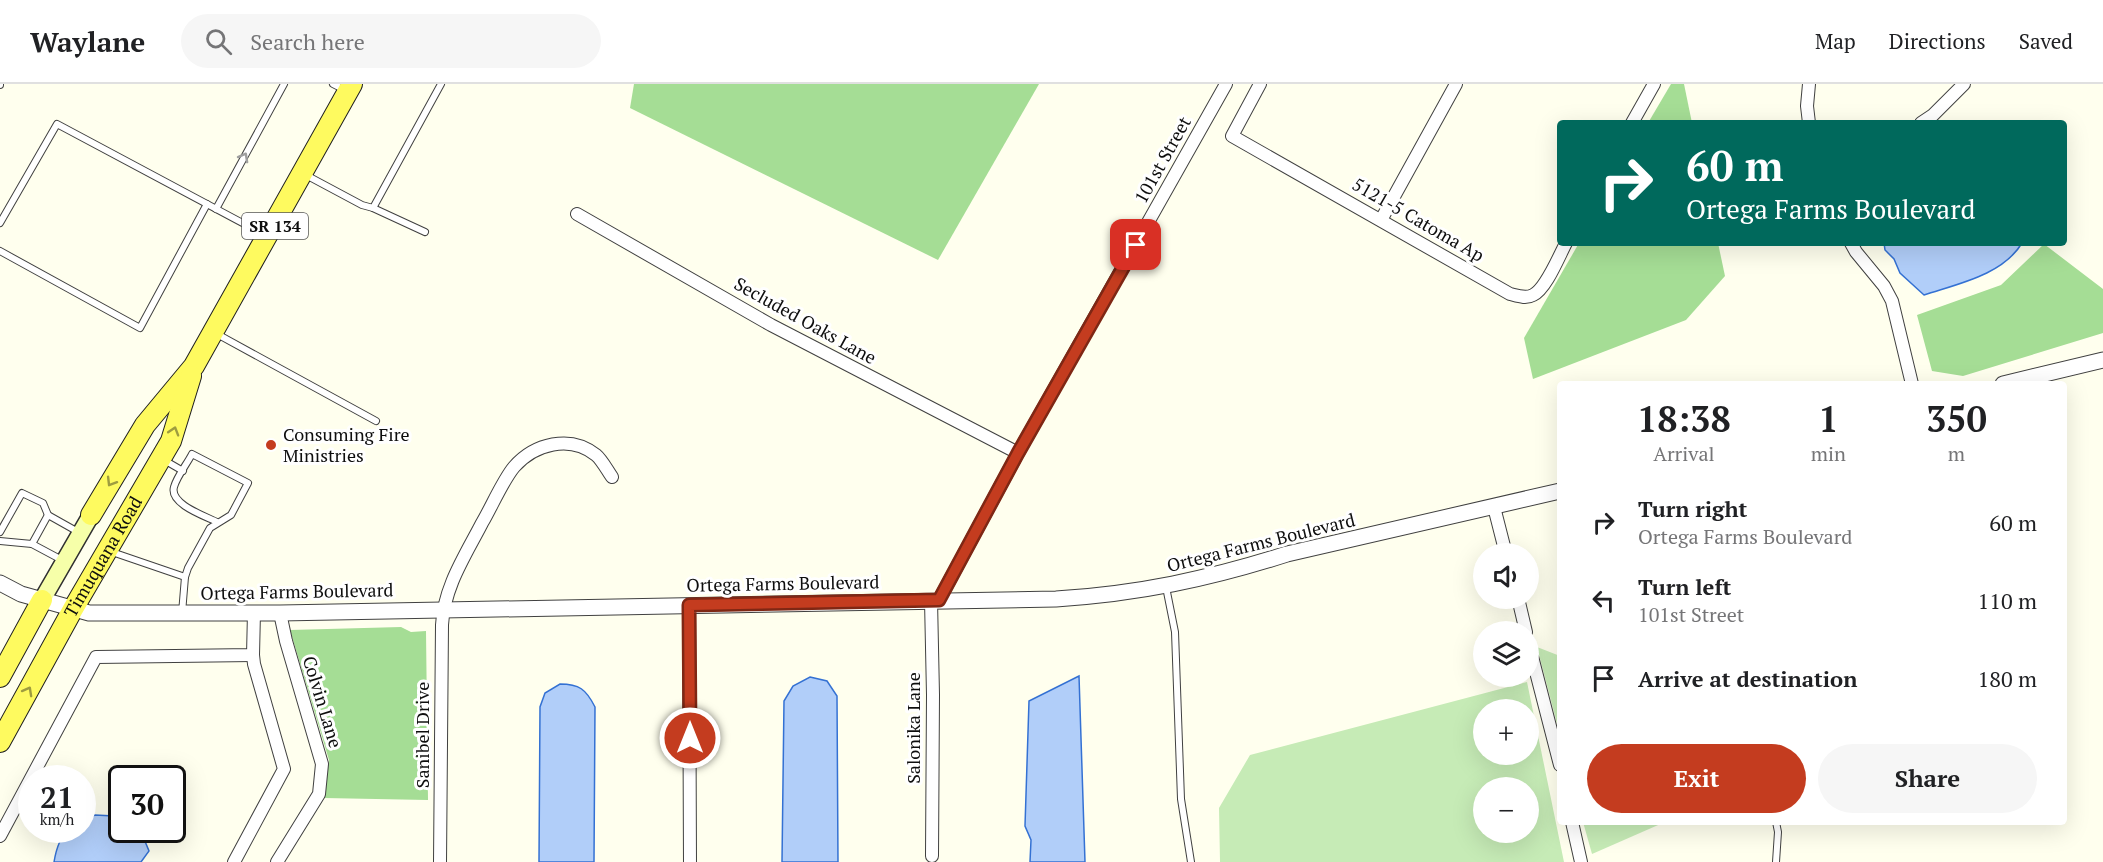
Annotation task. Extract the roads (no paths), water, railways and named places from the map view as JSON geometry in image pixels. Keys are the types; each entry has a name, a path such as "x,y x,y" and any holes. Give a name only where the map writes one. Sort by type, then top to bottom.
{"main road":[{"name":"Timuquana Road","path":"0,677 80,533 145,425 194,366 214,332 304,174 344,87"},
{"name":"Timuquana Road","path":"0,742 73,609 171,441 194,366"}],"street":[{"name":"101st Street","path":"935,600 1226,84"},
{"name":"5121-5 Catoma Ap","path":"1260,84 1232,136 1510,294 1522,298 1534,295 1542,287 1564,246"},
{"path":"1381,220 1456,84"},
{"path":"1634,120 1654,84"},
{"path":"1809,84 1809,120"},
{"path":"1926,120 1934,115 1964,84"},
{"name":"Secluded Oaks Lane","path":"577,214 771,325 1018,453"},
{"path":"1853,246 1884,286 1892,301 1911,381"},
{"path":"2016,381 2103,360"},
{"name":"Sanibel Drive","path":"440,862 443,609 454,575 513,468 529,454 549,444 567,443 597,455 612,477"},
{"name":"Ortega Farms Boulevard","path":"0,583 21,594 89,613 280,613 1056,599 1123,594 1166,586 1247,567 1287,554 1557,492"},
{"path":"1494,507 1503,543"},
{"name":"Salonika Lane","path":"932,856 935,600"},
{"path":"689,605 690,862"},
{"path":"234,862 284,769 254,664 254,612"},
{"name":"Colvin Lane","path":"277,862 319,794 322,764 280,613"},
{"path":"0,836 96,657 253,655"},
{"path":"1539,684 1557,753"},
{"path":"1573,825 1581,862"}],"lane":[{"path":"216,208 284,84"},
{"path":"373,208 441,84"},
{"path":"0,223 57,124 268,237"},
{"path":"304,174 362,205 425,232"},
{"path":"0,251 140,328 207,204"},
{"path":"214,332 376,421"},
{"path":"182,613 185,577 210,528 231,515 248,483 192,454 174,486 173,495 178,502 218,522"},
{"path":"161,458 183,471"},
{"path":"0,532 22,493 43,503 48,515 80,533"},
{"path":"32,544 48,515"},
{"path":"0,541 32,544 64,562"},
{"path":"107,550 185,577"},
{"path":"1166,586 1175,632 1181,799 1191,862"},
{"path":"1776,862 1777,825"}],"water":[{"path":"1884,246 2020,246 2014,254 1991,271 1924,295 1900,273 1894,259 1885,250"},
{"path":"1079,676 1085,862 1030,862 1031,840 1025,826 1029,701"},
{"path":"810,677 827,681 837,696 838,862 782,862 784,701 793,686"},
{"path":"560,684 572,685 581,689 595,707 594,862 539,862 540,707 545,693"},
{"path":"96,815 108,816 108,843 146,843 149,851 141,862 54,862 58,844 96,843"}],"place":[{"name":"Consuming Fire Ministries","path":"271,445"}]}
